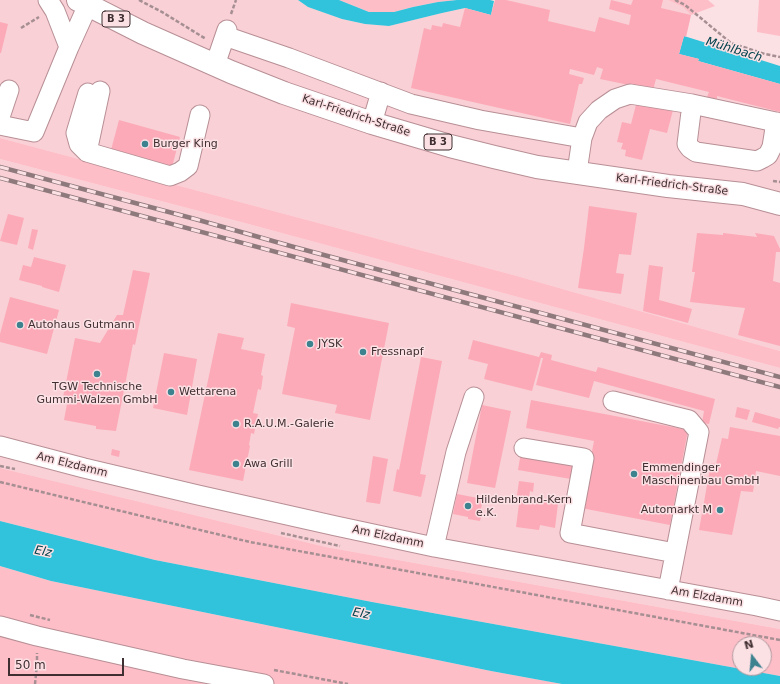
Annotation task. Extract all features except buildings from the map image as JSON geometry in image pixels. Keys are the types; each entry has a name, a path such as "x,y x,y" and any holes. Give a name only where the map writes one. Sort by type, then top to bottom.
{"main road":[{"name":"Karl-Friedrich-Straße","path":"83,2 144,33 222,45 284,93 372,123 450,146 537,166 668,186 743,194 780,204"}],"street":[{"name":"Karl-Friedrich-Straße","path":"0,125 34,132 68,47 83,2"},
{"path":"46,7 55,11 68,47"},
{"path":"222,45 289,58 411,104 480,120 582,138"},
{"path":"95,89 87,152 170,176 180,172 188,166 200,115"},
{"path":"0,117 9,90"},
{"path":"372,123 381,92"},
{"path":"577,172 582,138 588,122 599,110 615,99 630,94 692,104 778,123 772,147 768,155 756,161 696,152 690,148 687,144 692,104"},
{"path":"434,547 456,452 474,397"},
{"path":"613,401 690,420 699,432 668,590"},
{"name":"Am Elzdamm","path":"0,446 198,496 434,547 780,611"},
{"path":"524,448 584,458 570,533 675,553"},
{"path":"0,626 183,669 264,684"}],"path":[{"path":"139,0 222,45"},
{"path":"675,0 684,5 732,43 764,54 780,57"},
{"path":"21,28 46,7"},
{"path":"0,482 250,542 780,640"},
{"path":"35,684 37,664"}],"shaded area":[{"path":"0,0 298,0 308,7 342,19 365,24 389,26 465,8 491,15 495,0 668,0 683,7 691,15 686,37 684,36 699,59 698,61 780,84 780,351 517,276 0,138"},
{"path":"339,0 457,0 438,2 394,12 369,12"},
{"path":"668,0 708,0 715,6 691,15 683,7"},
{"path":"759,0 780,0 780,36 757,32"},
{"path":"0,138 517,276 780,351 780,368 241,222 0,159"},
{"path":"0,159 241,222 780,368 780,629 326,547 0,468"},
{"path":"0,468 326,547 780,629 780,676 772,675 772,636 732,636 732,667 372,602 155,560 0,521"},
{"path":"0,566 51,581 491,671 562,684 0,684"}],"water":[{"path":"298,0 339,0 369,12 394,12 438,2 457,0 494,1 491,15 465,8 389,26 365,24 342,19 308,7"},
{"path":"684,36 780,66 780,84 698,61 699,59 679,54"},
{"name":"Elz","path":"0,521 155,560 372,602 732,667 732,676 772,676 772,675 780,676 780,684 562,684 491,671 51,581 0,566"}],"railway":[{"path":"0,167 780,377"},
{"path":"0,178 780,387"}],"place":[{"name":"Burger King","path":"145,144"},
{"name":"Autohaus Gutmann","path":"20,325"},
{"name":"JYSK","path":"310,344"},
{"name":"Fressnapf","path":"363,352"},
{"name":"TGW Technische Gummi-Walzen GmbH","path":"97,374"},
{"name":"Wettarena","path":"171,392"},
{"name":"R.A.U.M.-Galerie","path":"236,424"},
{"name":"Awa Grill","path":"236,464"},
{"name":"Emmendinger Maschinenbau GmbH","path":"634,474"},
{"name":"Hildenbrand-Kern e.K.","path":"468,506"},
{"name":"Automarkt M","path":"720,510"}],"water label":[{"name":"Mühlbach","path":"734,50"}]}
